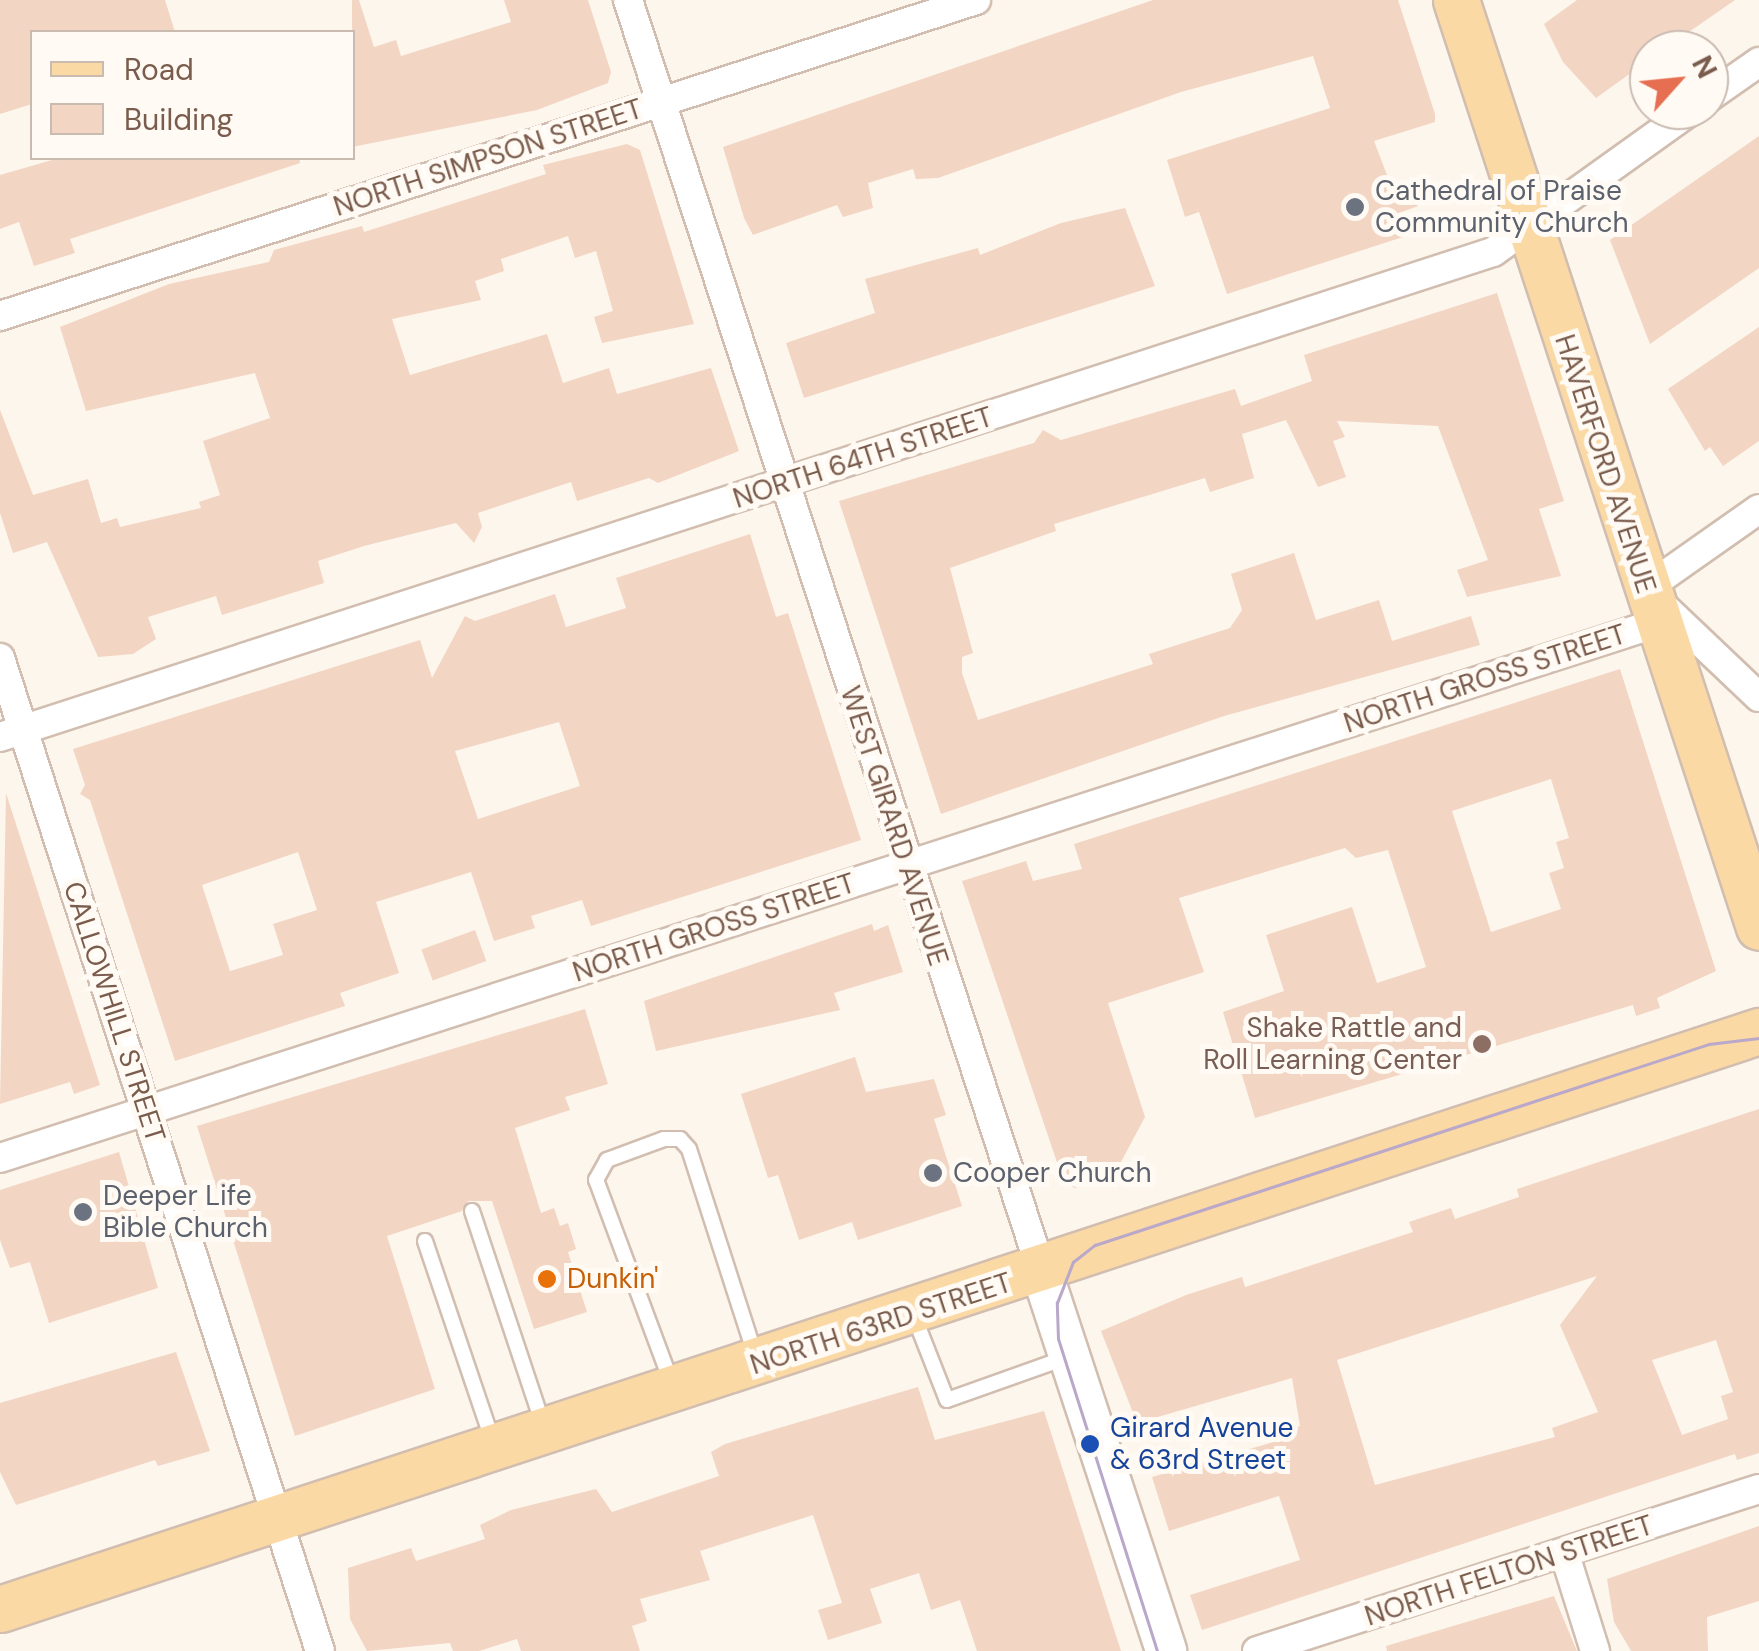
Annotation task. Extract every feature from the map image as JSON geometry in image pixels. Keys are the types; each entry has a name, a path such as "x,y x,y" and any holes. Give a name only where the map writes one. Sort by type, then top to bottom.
{"main road":[{"name":"HAVERFORD AVENUE","path":"1456,0 1759,927"},
{"name":"NORTH 63RD STREET","path":"0,1609 1042,1273 1759,1032"}],"street":[{"name":"WEST GIRARD AVENUE","path":"628,0 907,866 1166,1651"},
{"name":"NORTH SIMPSON STREET","path":"0,316 976,0"},
{"path":"1729,83 1759,62"},
{"name":"NORTH 64TH STREET","path":"12,733 1493,252 1662,130"},
{"name":"NORTH GROSS STREET","path":"0,1158 907,866 1651,606 1759,509"},
{"path":"1651,606 1759,697"},
{"name":"CALLOWHILL STREET","path":"0,658 12,733 146,1111 320,1651"},
{"name":"NORTH FELTON STREET","path":"1257,1651 1759,1489"},
{"path":"1564,1555 1594,1651"}],"lane":[{"path":"675,1391 596,1180 607,1160 664,1139 680,1139 689,1149 758,1364"},
{"path":"472,1211 546,1432"},
{"path":"425,1241 495,1449"},
{"path":"914,1314 947,1400 1069,1356"}],"building":[{"path":"0,0 165,0 174,30 30,30 30,105 0,114"},
{"path":"352,0 359,0 374,47 396,40 401,56 511,22 504,0 588,0 611,72 608,83 537,110 355,146"},
{"path":"1153,0 1398,0 1435,114 1435,122 1374,141 1392,188 1409,183 1418,206 1399,213 1406,236 1227,294 1199,212 1185,217 1167,160 1330,108 1313,56 1181,92 938,178 916,179 913,169 868,183 873,208 843,217 837,205 753,235 744,218 723,147"},
{"path":"1577,0 1735,0 1692,30 1629,30 1629,74 1596,98 1563,62 1544,24"},
{"path":"1759,136 1759,268 1650,344 1610,240"},
{"path":"627,144 640,150 694,324 602,343 594,317 613,311 596,251 575,258 568,236 501,259 504,271 475,281 481,300 392,319 410,375 547,334 563,383 609,368 617,394 711,368 739,451 658,483 649,478 577,501 571,482 478,513 482,527 474,543 456,523 364,546 318,561 324,583 222,615 216,596 148,617 156,639 133,654 98,657 47,542 13,553 0,513 0,410 33,495 88,479 101,523 117,518 120,527 201,508 199,502 220,495 203,441 270,418 255,373 86,411 60,327 169,284 269,262 274,250 362,226 364,232 546,174 543,165"},
{"path":"52,160 300,163 70,239 75,253 34,266 19,222 0,229 0,175"},
{"path":"1125,208 1155,286 804,398 786,343 875,313 865,279 978,248 980,255 1061,223"},
{"path":"1497,293 1564,501 1539,509 1561,576 1467,597 1457,570 1488,560 1438,426 1337,421 1345,437 1333,441 1346,477 1318,487 1286,420 1242,434 1254,478 1210,492 1205,478 1054,524 1056,531 950,568 973,653 962,657 962,673 978,720 1153,664 1149,654 1230,628 1242,610 1231,574 1294,553 1316,620 1379,600 1392,641 1471,616 1480,645 1224,716 941,814 839,501 1034,443 1043,430 1061,440 1235,389 1241,406 1312,381 1304,355"},
{"path":"1759,327 1759,441 1723,466 1710,447 1705,451 1668,389"},
{"path":"750,534 776,617 788,613 861,840 591,926 582,900 531,916 535,928 494,941 471,872 376,902 399,973 340,993 345,1006 175,1061 90,800 80,794 85,785 73,749 420,640 432,678 465,616 475,621 555,594 566,627 626,608 616,578","holes":["559,722 580,786 478,819 455,751","298,852 317,910 273,924 283,955 230,971 202,885"]},
{"path":"1620,669 1716,971 1657,998 1660,1008 1636,1016 1633,1005 1255,1118 1223,1012 1284,991 1266,935 1352,907 1377,983 1426,967 1388,850 1356,858 1345,848 1179,898 1204,972 1108,1003 1145,1117 1114,1175 1075,1188 1064,1183 962,881 1026,861 1033,881 1082,869 1074,844","holes":["1551,779 1569,838 1556,842 1564,868 1549,873 1561,909 1491,932 1452,811"]},
{"path":"6,793 100,1085 74,1094 70,1082 0,1104"},
{"path":"872,924 874,931 888,925 903,972 834,993 840,1010 656,1051 644,1001"},
{"path":"475,930 486,961 433,981 421,949"},
{"path":"585,1009 608,1084 565,1097 570,1110 515,1128 541,1213 554,1208 560,1226 568,1223 576,1249 568,1252 587,1312 534,1329 492,1201 468,1201 462,1211 387,1236 435,1389 295,1436 197,1126"},
{"path":"855,1057 866,1092 934,1079 946,1115 934,1119 962,1206 858,1240 852,1222 799,1240 778,1175 768,1178 741,1094"},
{"path":"1759,1109 1759,1453 1737,1460 1735,1454 1202,1630 1190,1595 1300,1560 1279,1496 1169,1531 1152,1477 1291,1437 1288,1430 1300,1426 1292,1378 1137,1423 1101,1331 1186,1295 1242,1277 1245,1287 1413,1232 1409,1222 1451,1208 1455,1219 1519,1197 1517,1189","holes":["1597,1276 1560,1325 1598,1412 1552,1428 1555,1437 1375,1485 1337,1360","1716,1340 1733,1392 1721,1396 1728,1419 1682,1435 1652,1360"]},
{"path":"119,1152 158,1288 49,1323 30,1262 10,1268 0,1240 0,1190"},
{"path":"176,1352 210,1451 158,1466 155,1460 16,1505 0,1472 0,1403"},
{"path":"918,1387 935,1440 1044,1411 1121,1651 977,1651 960,1600 931,1610 919,1573 870,1589 882,1623 828,1640 818,1610 842,1603 813,1515 700,1551 710,1580 640,1599 647,1621 632,1626 640,1651 521,1651 517,1639 479,1651 453,1651 450,1643 367,1651 350,1619 348,1568 411,1548 416,1561 485,1539 480,1525 511,1510 596,1489 612,1512 719,1476 711,1452 725,1444"},
{"path":"1759,1526 1759,1601 1707,1617 1708,1651 1631,1651 1614,1622 1607,1579"},
{"path":"1554,1596 1577,1651 1387,1651 1386,1646"}],"tram line":[{"path":"1157,1651 1058,1339 1057,1303 1073,1262 1095,1245 1709,1044 1759,1038"}],"place":[{"name":"Cathedral of Praise Community Church","path":"1355,207"},
{"name":"Shake Rattle and Roll Learning Center","path":"1482,1044"},
{"name":"Cooper Church","path":"933,1173"},
{"name":"Deeper Life Bible Church","path":"83,1212"},
{"name":"Dunkin'","path":"547,1279"},
{"name":"Girard Avenue & 63rd Street","path":"1090,1444"}]}
